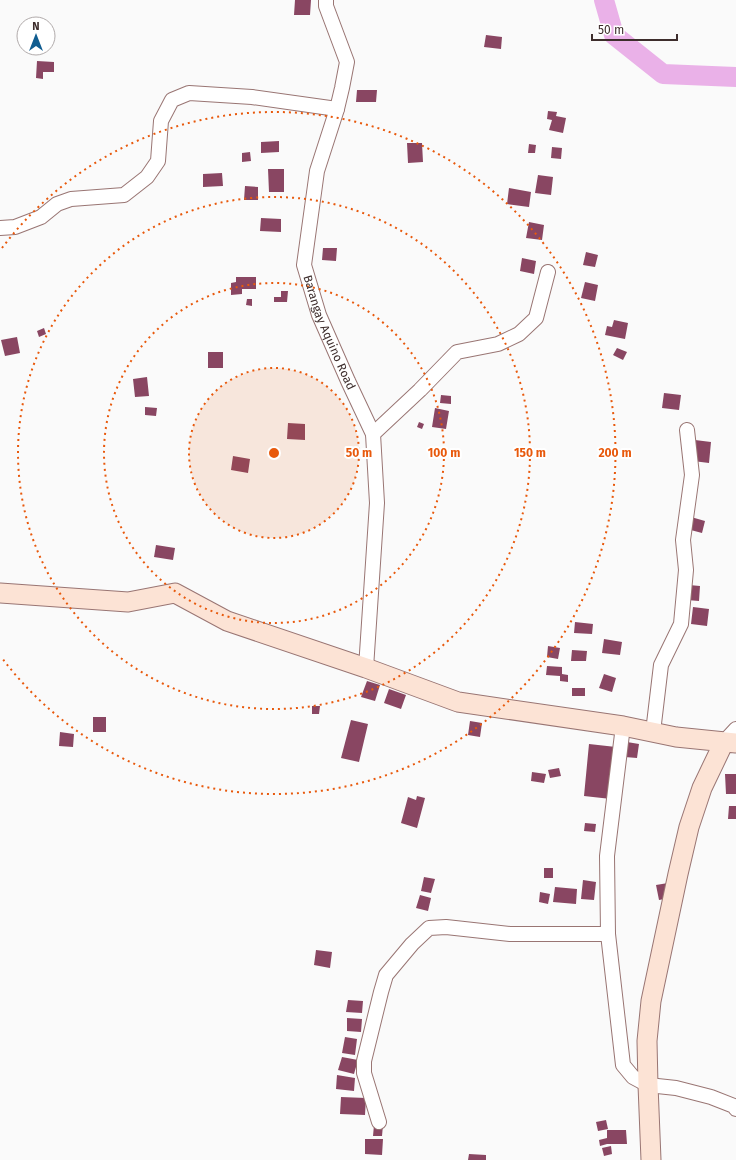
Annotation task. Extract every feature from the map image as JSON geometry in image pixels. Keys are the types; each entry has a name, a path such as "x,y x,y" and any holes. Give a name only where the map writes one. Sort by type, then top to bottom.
{"street":[{"name":"Barangay Aquino Road","path":"326,0 326,6 347,62 337,109 317,171 304,264 319,315 373,434 376,503 366,668"},
{"path":"0,228 15,227 41,217 57,204 71,199 124,195 147,177 158,161 161,121 172,100 189,93 252,97 337,109"},
{"path":"373,434 420,390 457,352 498,344 519,334 536,318 548,272"},
{"path":"653,732 661,665 680,624 681,616 686,570 684,540 692,475 687,430"},
{"path":"0,593 128,602 175,593 227,621 366,668 458,702 623,726 676,737 732,738 702,788 689,827 651,1001 647,1041 651,1160"},
{"path":"623,726 607,856 608,934 623,1065 633,1077 648,1085 676,1088 711,1097 734,1106 736,1109"},
{"path":"379,1122 364,1073 364,1061 381,992 386,975 412,944 429,928 446,927 510,934 608,934"}],"building":[{"path":"295,0 311,0 310,15 294,15"},
{"path":"486,35 502,37 501,49 484,47"},
{"path":"37,61 54,62 54,72 43,72 43,79 36,78"},
{"path":"357,90 377,90 376,102 356,102"},
{"path":"548,111 557,112 556,116 566,118 563,133 549,130 552,120 547,119"},
{"path":"279,141 279,152 261,153 261,142"},
{"path":"407,143 422,143 423,162 408,163"},
{"path":"529,144 536,145 535,153 528,153"},
{"path":"552,147 562,148 561,159 551,158"},
{"path":"250,152 251,161 242,162 242,153"},
{"path":"268,169 284,169 284,192 269,192"},
{"path":"222,173 223,186 203,187 203,174"},
{"path":"538,175 553,177 551,195 535,193"},
{"path":"245,186 258,187 258,200 244,200"},
{"path":"509,188 531,192 529,207 507,204"},
{"path":"261,218 281,219 281,232 260,231"},
{"path":"529,222 544,225 542,240 526,238"},
{"path":"323,248 337,248 336,261 322,260"},
{"path":"586,252 598,255 595,267 583,265"},
{"path":"522,258 536,261 534,274 520,271"},
{"path":"236,277 256,277 256,289 242,289 242,294 231,295 231,283 236,282"},
{"path":"585,282 598,285 595,301 581,298"},
{"path":"281,291 288,291 287,302 274,302 274,297 281,297"},
{"path":"247,299 252,299 252,306 246,305"},
{"path":"614,320 628,323 625,339 605,335 607,326 612,327"},
{"path":"44,328 46,334 39,337 37,331"},
{"path":"17,337 20,353 5,356 1,340"},
{"path":"617,348 627,352 623,360 613,355"},
{"path":"208,352 223,352 223,368 208,368"},
{"path":"147,377 149,396 135,397 133,379"},
{"path":"664,393 681,395 679,410 662,408"},
{"path":"441,395 451,396 451,404 440,403"},
{"path":"145,407 157,408 156,416 145,415"},
{"path":"435,408 449,411 446,429 432,427"},
{"path":"419,422 424,424 422,429 417,427"},
{"path":"288,423 305,424 305,440 287,439"},
{"path":"695,440 711,442 709,463 693,461"},
{"path":"233,456 250,459 248,473 231,470"},
{"path":"691,517 705,521 702,533 687,529"},
{"path":"156,545 175,548 173,560 154,557"},
{"path":"689,585 700,586 699,601 687,600"},
{"path":"693,607 709,609 707,626 691,624"},
{"path":"575,622 593,624 592,634 574,633"},
{"path":"604,639 622,642 620,655 602,653"},
{"path":"548,646 560,648 558,659 547,657"},
{"path":"572,650 587,651 586,661 571,661"},
{"path":"547,666 562,667 562,674 568,675 568,682 560,681 560,676 546,675"},
{"path":"604,674 616,678 612,692 599,688"},
{"path":"367,681 380,685 375,701 361,697"},
{"path":"572,688 585,688 585,696 572,696"},
{"path":"389,689 406,695 401,709 384,703"},
{"path":"312,706 320,706 319,714 312,714"},
{"path":"93,717 106,717 106,732 93,732"},
{"path":"351,720 368,724 359,762 341,758"},
{"path":"470,721 482,723 480,737 468,735"},
{"path":"60,732 74,734 73,747 59,746"},
{"path":"627,742 639,744 637,758 625,757"},
{"path":"589,744 616,747 611,799 584,796"},
{"path":"559,768 561,776 550,778 548,770"},
{"path":"532,772 546,774 544,783 531,781"},
{"path":"725,774 736,774 736,794 726,794"},
{"path":"417,796 425,798 417,828 401,823 408,797 416,800"},
{"path":"729,806 736,806 736,819 728,819"},
{"path":"585,823 596,824 595,832 584,831"},
{"path":"544,868 553,868 553,878 544,878"},
{"path":"424,877 435,879 431,893 421,891"},
{"path":"583,880 596,882 594,900 581,899"},
{"path":"668,883 670,898 659,900 656,885"},
{"path":"555,887 577,889 576,904 553,902"},
{"path":"540,892 550,894 548,904 539,902"},
{"path":"420,895 431,898 428,911 416,908"},
{"path":"316,950 332,952 330,968 314,965"},
{"path":"348,1000 363,1001 362,1013 346,1012"},
{"path":"347,1018 362,1019 361,1032 347,1031"},
{"path":"345,1037 357,1039 355,1055 342,1053"},
{"path":"342,1057 358,1060 354,1074 338,1070"},
{"path":"337,1075 355,1078 354,1091 336,1089"},
{"path":"341,1097 366,1098 365,1115 340,1114"},
{"path":"606,1120 608,1129 598,1131 596,1122"},
{"path":"374,1125 383,1125 382,1136 373,1136"},
{"path":"607,1130 626,1130 627,1144 607,1144 600,1146 599,1140 607,1138"},
{"path":"365,1139 383,1139 382,1155 365,1154"},
{"path":"611,1146 612,1154 604,1156 602,1148"},
{"path":"469,1154 486,1155 486,1160 468,1160"}],"waterway":[{"path":"604,0 614,35 663,74 736,77"}]}
